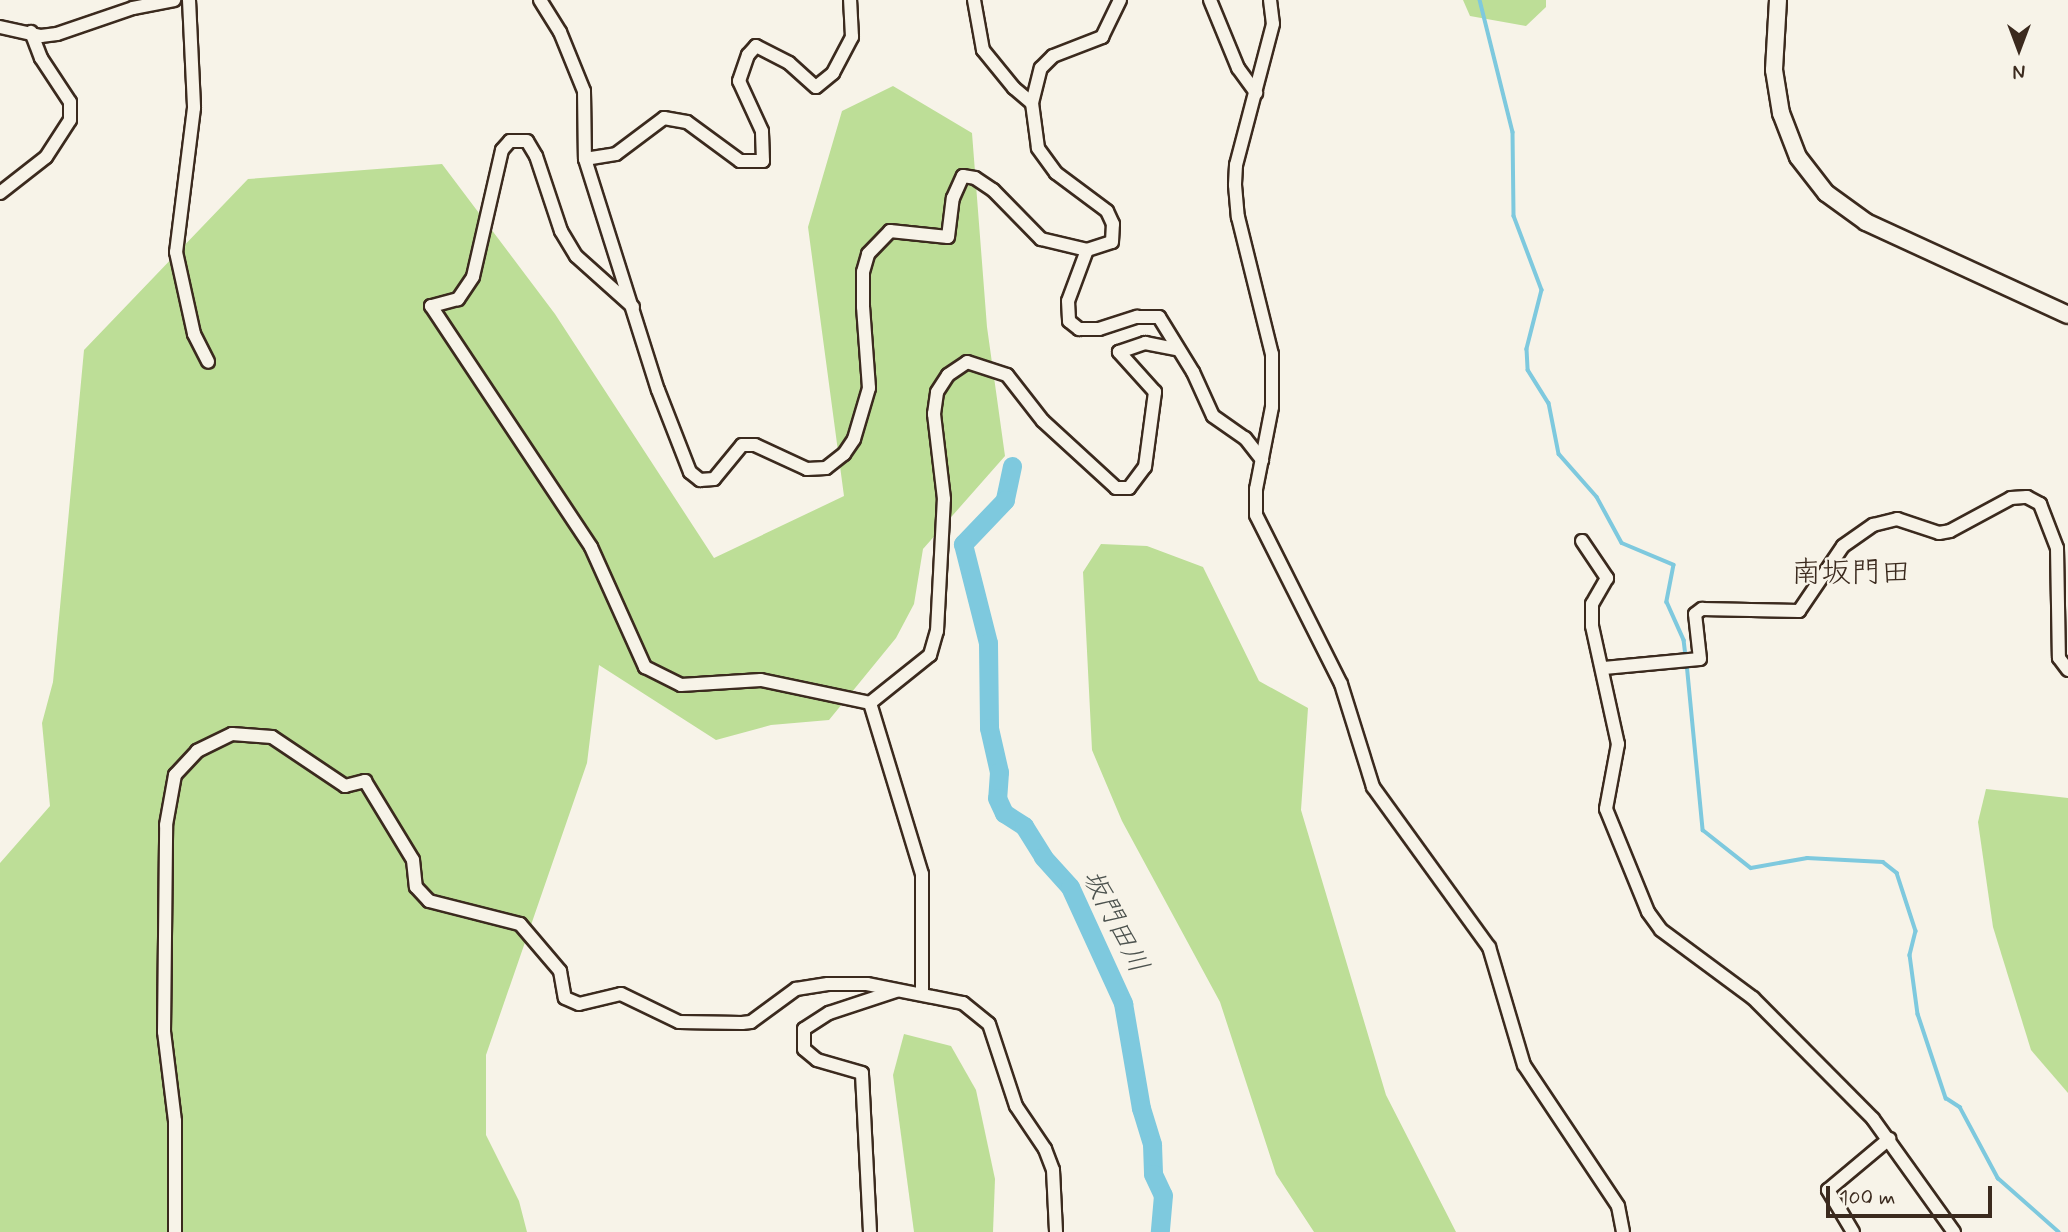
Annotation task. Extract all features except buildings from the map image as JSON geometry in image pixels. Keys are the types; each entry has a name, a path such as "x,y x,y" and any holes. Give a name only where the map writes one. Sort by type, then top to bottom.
{"street":[{"path":"0,27 57,34 133,8 174,0"},
{"path":"189,0 194,108 176,252 194,334 208,362"},
{"path":"540,0 584,91 584,159 658,390 690,472 700,480 714,479 742,445 755,445 807,469 825,468 854,439 869,388 863,272 876,241 901,231 948,237 953,198 963,176 993,190 1041,239 1087,250 1109,245 1113,225 1107,211 1056,173 1038,148 1032,103 1041,68 1053,56 1102,37 1120,0"},
{"path":"584,159 616,154 664,118 687,122 740,161 762,161 762,131 739,80 748,55 756,46 789,63 816,87 833,73 852,37 850,0"},
{"path":"974,0 983,50 1014,88 1032,103"},
{"path":"1210,0 1238,68 1256,93"},
{"path":"1270,0 1273,24 1235,185 1238,217 1272,354 1272,407 1256,489 1261,533 1341,684 1373,788 1489,947 1524,1065 1618,1206 1623,1232"},
{"path":"1778,0 1774,70 1781,113 1798,157 1826,193 1866,222 2068,315"},
{"path":"0,193 46,157 70,120 70,102 41,58 31,32"},
{"path":"633,307 576,256 561,230 536,156 527,141 510,141 502,150 473,277 458,299 431,306 591,547 645,667 681,685 761,680 870,703 930,656 937,631 944,499 934,414 937,392 948,375 967,362 1007,375 1043,421 1116,488 1129,488 1144,467 1155,392 1119,352 1144,343 1177,349"},
{"path":"1087,250 1068,301 1069,321 1079,329 1099,329 1137,317 1159,317 1193,372 1213,416 1245,439 1262,460"},
{"path":"1604,668 1700,659 1695,614 1715,608 1799,611 1853,535 1896,519 1939,533 1950,531 2011,498 2027,497 2040,504 2057,548 2059,659 2068,670"},
{"path":"1582,541 1607,578 1592,609 1592,626 1604,668 1618,744 1606,809 1648,912 1661,930 1753,998 1889,1139 1954,1232"},
{"path":"870,703 922,874 922,992"},
{"path":"175,1232 175,1121 164,1032 166,825 175,775 197,751 218,738 232,734 272,737 345,786 365,781 413,860 416,887 429,901 520,924 559,971 565,998 579,1004 621,994 679,1022 742,1023 751,1022 796,989 867,984 896,991 922,992 963,1003 989,1024 1016,1106 1045,1149 1053,1170 1056,1232"},
{"path":"870,1232 862,1073 817,1060 804,1049 804,1029 828,1013 896,991"},
{"path":"1853,1232 1828,1190 1889,1139"}],"green space":[{"path":"1463,0 1546,0 1546,7 1526,26 1470,16"},
{"path":"893,86 972,133 987,327 1005,456 923,549 914,604 896,638 829,720 771,725 716,740 599,665 587,763 486,1055 486,1135 519,1201 527,1232 0,1232 0,863 50,806 42,723 53,682 84,350 248,179 442,164 555,314 714,558 844,496 808,227 842,111"},
{"path":"1101,544 1147,546 1203,567 1259,681 1308,708 1301,810 1386,1095 1456,1232 1314,1232 1276,1174 1220,1002 1122,821 1092,750 1083,572"},
{"path":"1986,789 2068,798 2068,1093 2031,1050 1993,927 1978,822"},
{"path":"904,1034 951,1046 976,1090 995,1179 993,1232 914,1232 893,1075"}],"waterway":[{"path":"1480,0 1513,132 1514,216 1542,290 1527,349 1528,370 1549,403 1559,454 1597,497 1622,543 1674,565 1667,602 1684,640 1686,656"},
{"name":"坂門田川","path":"1012,466 1005,500 963,544 988,643 989,728 999,772 997,798 1004,813 1024,826 1043,857 1070,887 1123,1003 1141,1108 1152,1144 1153,1174 1163,1195 1160,1232"},
{"path":"1687,663 1703,830 1751,868 1807,858 1883,862 1897,873 1916,931 1910,955 1918,1014 1946,1098 1960,1107 1998,1178 2059,1232"}],"district":[{"name":"南坂門田","path":"1851,574"}]}
